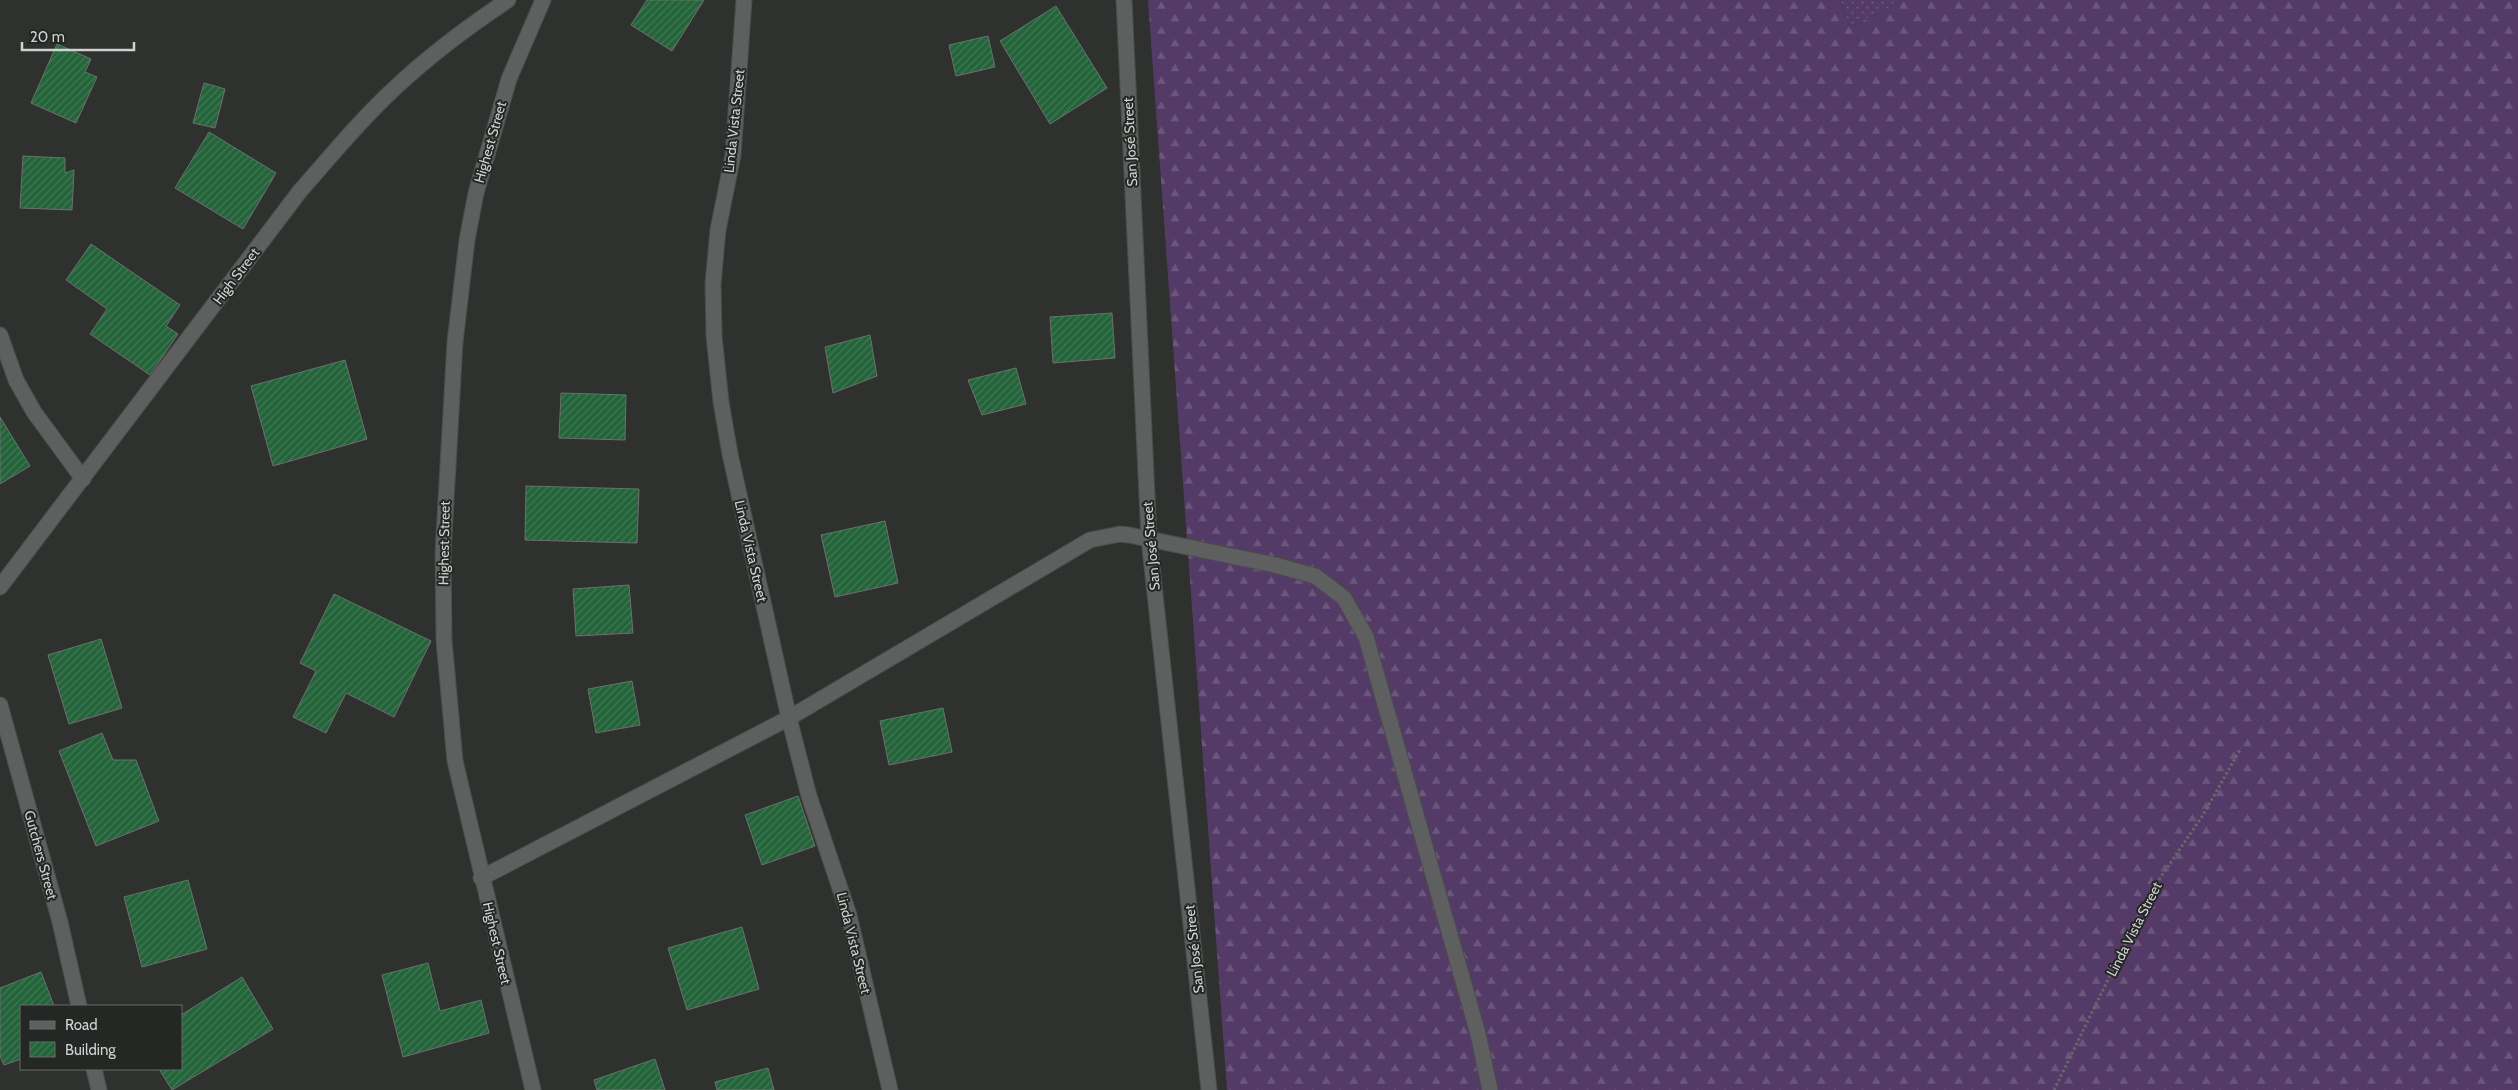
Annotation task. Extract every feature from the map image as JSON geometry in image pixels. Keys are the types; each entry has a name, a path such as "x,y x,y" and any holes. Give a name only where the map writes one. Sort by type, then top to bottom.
{"street":[{"name":"High Street","path":"0,587 300,192 353,130 396,87 437,53 508,0"},
{"name":"Highest Street","path":"533,1090 481,878 455,761 444,640 443,553 455,342 467,240 476,193 509,79 543,0"},
{"name":"Linda Vista Street","path":"744,0 732,155 718,230 714,275 714,336 730,454 789,718 809,796 849,915 890,1090"},
{"name":"San José Street","path":"1124,0 1149,539 1209,1090"},
{"path":"0,335 16,380 34,412 83,479"},
{"path":"481,878 789,718 1090,540 1120,534 1275,565 1315,576 1344,598 1366,637 1478,1034 1490,1090"},
{"name":"Gutchers Street","path":"0,705 60,922 80,1005"},
{"path":"94,1070 99,1090"}],"path":[{"name":"Linda Vista Street","path":"2054,1090 2152,890 2203,815 2241,748"}],"green space":[{"path":"1148,0 1840,0 1850,27 1904,0 2518,0 2518,1090 1227,1090"},
{"path":"1840,0 1904,0 1850,27"}],"building":[{"path":"647,0 704,0 672,51 631,25"},
{"path":"1056,6 1107,88 1050,124 1000,41"},
{"path":"988,36 995,67 956,76 949,45"},
{"path":"57,44 91,59 85,72 97,77 76,123 31,103"},
{"path":"204,83 225,89 215,128 193,123"},
{"path":"209,132 276,173 243,229 175,188"},
{"path":"23,156 65,158 65,173 74,170 72,210 20,208"},
{"path":"91,244 180,305 166,326 178,334 150,375 90,334 107,309 66,280"},
{"path":"1112,313 1115,358 1053,363 1050,317"},
{"path":"870,335 877,376 833,393 825,347"},
{"path":"345,360 367,439 273,466 251,386"},
{"path":"1016,368 1026,404 982,415 968,380"},
{"path":"561,393 626,395 625,440 559,438"},
{"path":"0,417 30,466 0,484"},
{"path":"526,486 639,489 637,543 525,540"},
{"path":"885,521 898,583 835,597 821,535"},
{"path":"629,585 633,633 576,636 573,589"},
{"path":"334,594 431,641 394,717 346,693 326,733 293,717 316,671 300,663"},
{"path":"101,639 122,708 69,724 48,655"},
{"path":"632,681 640,725 596,733 588,689"},
{"path":"943,708 952,752 889,765 880,721"},
{"path":"102,733 113,760 136,760 159,821 96,846 59,751"},
{"path":"798,796 815,846 762,865 745,815"},
{"path":"188,880 207,949 142,967 124,897"},
{"path":"742,927 759,989 687,1010 668,948"},
{"path":"428,963 440,1011 481,1000 489,1033 403,1057 382,975"},
{"path":"41,972 54,1005 20,1005 20,1059 4,1065 0,1056 0,988"},
{"path":"242,977 273,1029 172,1090 160,1070 182,1070 182,1014"},
{"path":"655,1059 665,1090 597,1090 594,1080"},
{"path":"768,1068 774,1090 717,1090 715,1082"}]}
